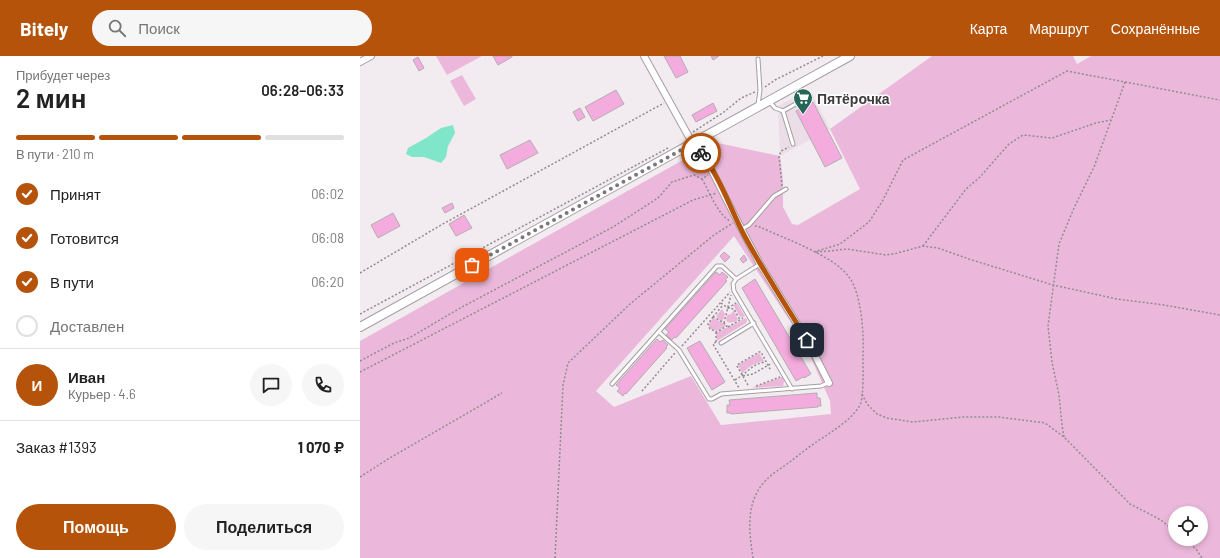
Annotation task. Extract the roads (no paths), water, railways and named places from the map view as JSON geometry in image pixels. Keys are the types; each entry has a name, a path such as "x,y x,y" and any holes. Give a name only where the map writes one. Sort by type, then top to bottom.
{"street":[{"path":"360,62 372,56"},
{"path":"644,56 694,143 713,172 760,264 807,340 829,383"},
{"path":"360,327 850,56"}],"lane":[{"path":"758,59 760,90 758,107"},
{"path":"782,111 810,96"},
{"path":"769,101 775,108 782,111 793,144"},
{"path":"741,229 749,225 774,196 786,189"},
{"path":"760,264 736,279 733,284 734,290 792,389"},
{"path":"612,384 717,266 722,266 736,279"},
{"path":"721,343 754,323"},
{"path":"659,332 678,350 709,399 721,394 792,389 821,386 829,383"}],"place":[{"name":"Пятёрочка","path":"803,115"}]}
